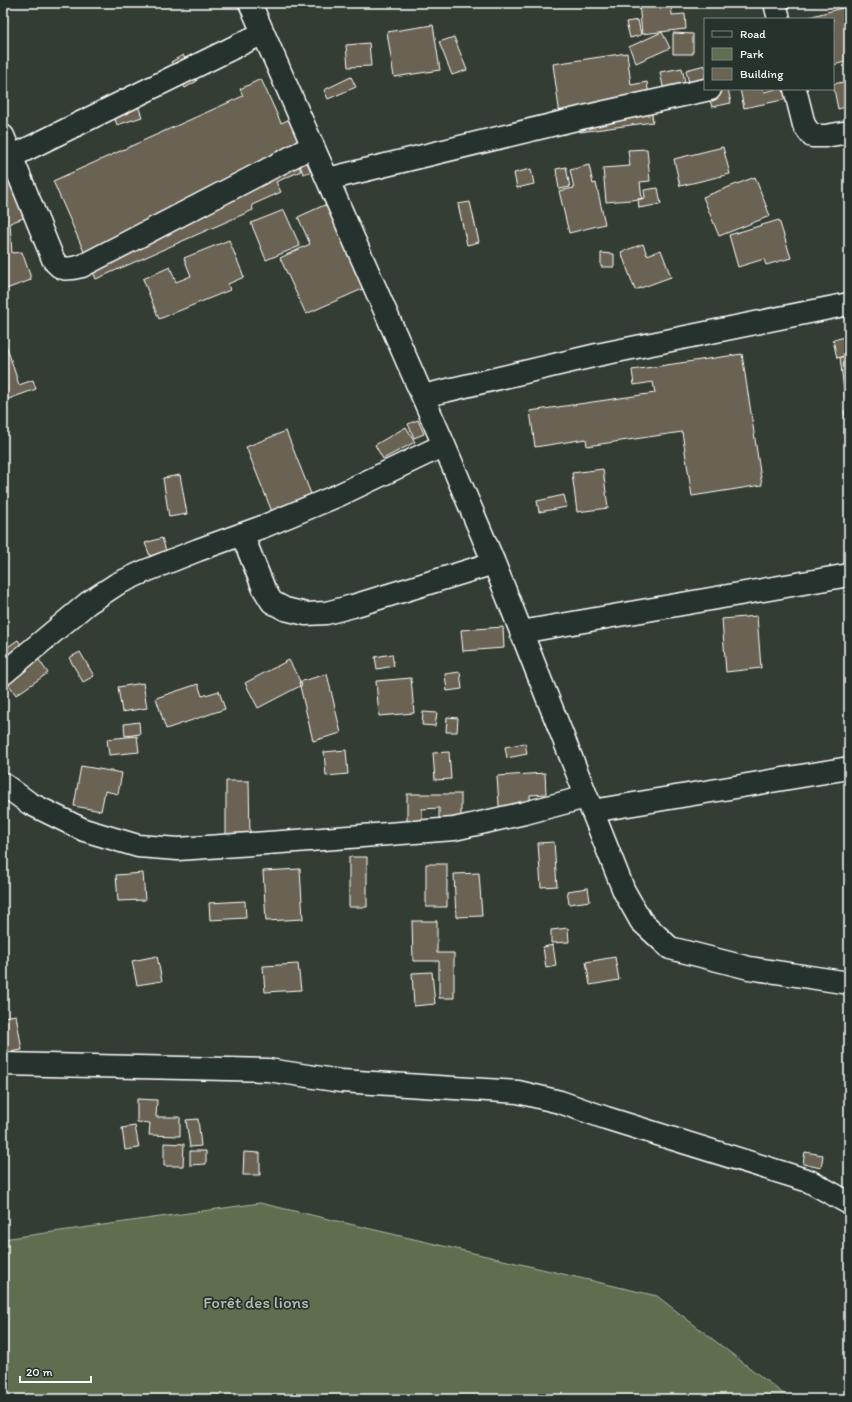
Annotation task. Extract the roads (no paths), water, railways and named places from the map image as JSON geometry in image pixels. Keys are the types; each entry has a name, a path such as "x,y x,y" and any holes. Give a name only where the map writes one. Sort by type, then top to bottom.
{"street":[{"path":"250,3 444,445 494,563 624,891 641,921 670,948 749,968 849,983"},
{"path":"11,157 263,33"},
{"path":"328,179 601,112 705,90"},
{"path":"795,90 804,125 812,136 825,136 849,132"},
{"path":"3,136 53,259 57,265 62,268 82,266 313,146"},
{"path":"423,396 597,355 849,304"},
{"path":"3,674 88,603 117,584 143,572 339,495 444,445"},
{"path":"242,534 264,589 272,602 285,609 306,614 326,613 353,606 494,563"},
{"path":"521,632 849,575"},
{"path":"3,784 29,803 84,830 138,846 178,849 454,829 525,813 849,768"},
{"path":"3,1064 268,1070 341,1081 518,1092 560,1102 606,1118 809,1181 849,1203"}],"park label":[{"name":"Forêt des lions","path":"256,1302"}]}
